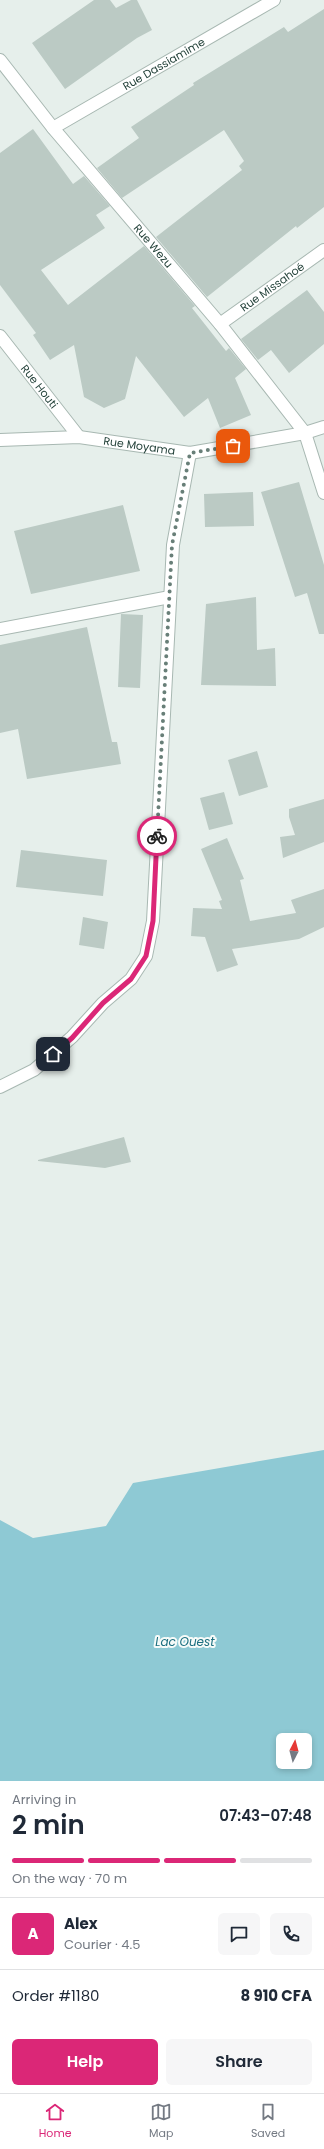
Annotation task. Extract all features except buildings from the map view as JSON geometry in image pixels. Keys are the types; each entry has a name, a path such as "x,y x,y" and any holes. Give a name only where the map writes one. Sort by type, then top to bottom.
{"street":[{"name":"Rue Dassiamime","path":"53,128 274,0"},
{"name":"Rue Wezu","path":"0,60 53,128 220,324 304,433 324,493"},
{"name":"Rue Missahoé","path":"220,324 324,250"},
{"name":"Rue Houti","path":"0,336 79,437"},
{"name":"Rue Moyama","path":"0,440 79,437 190,453 304,433 324,427"},
{"path":"0,1087 34,1070 72,1038 103,1003 131,979 146,956 153,921 172,545 190,453"},
{"path":"0,629 170,597"}],"water":[{"name":"Lac Ouest","path":"324,1450 324,1781 0,1781 0,1520 33,1538 106,1526 133,1483"}],"way so far":[{"path":"157,836 172,545 190,453 233,446"}],"route":[{"path":"53,1054 72,1038 103,1003 131,979 146,956 153,921 157,836"}]}
